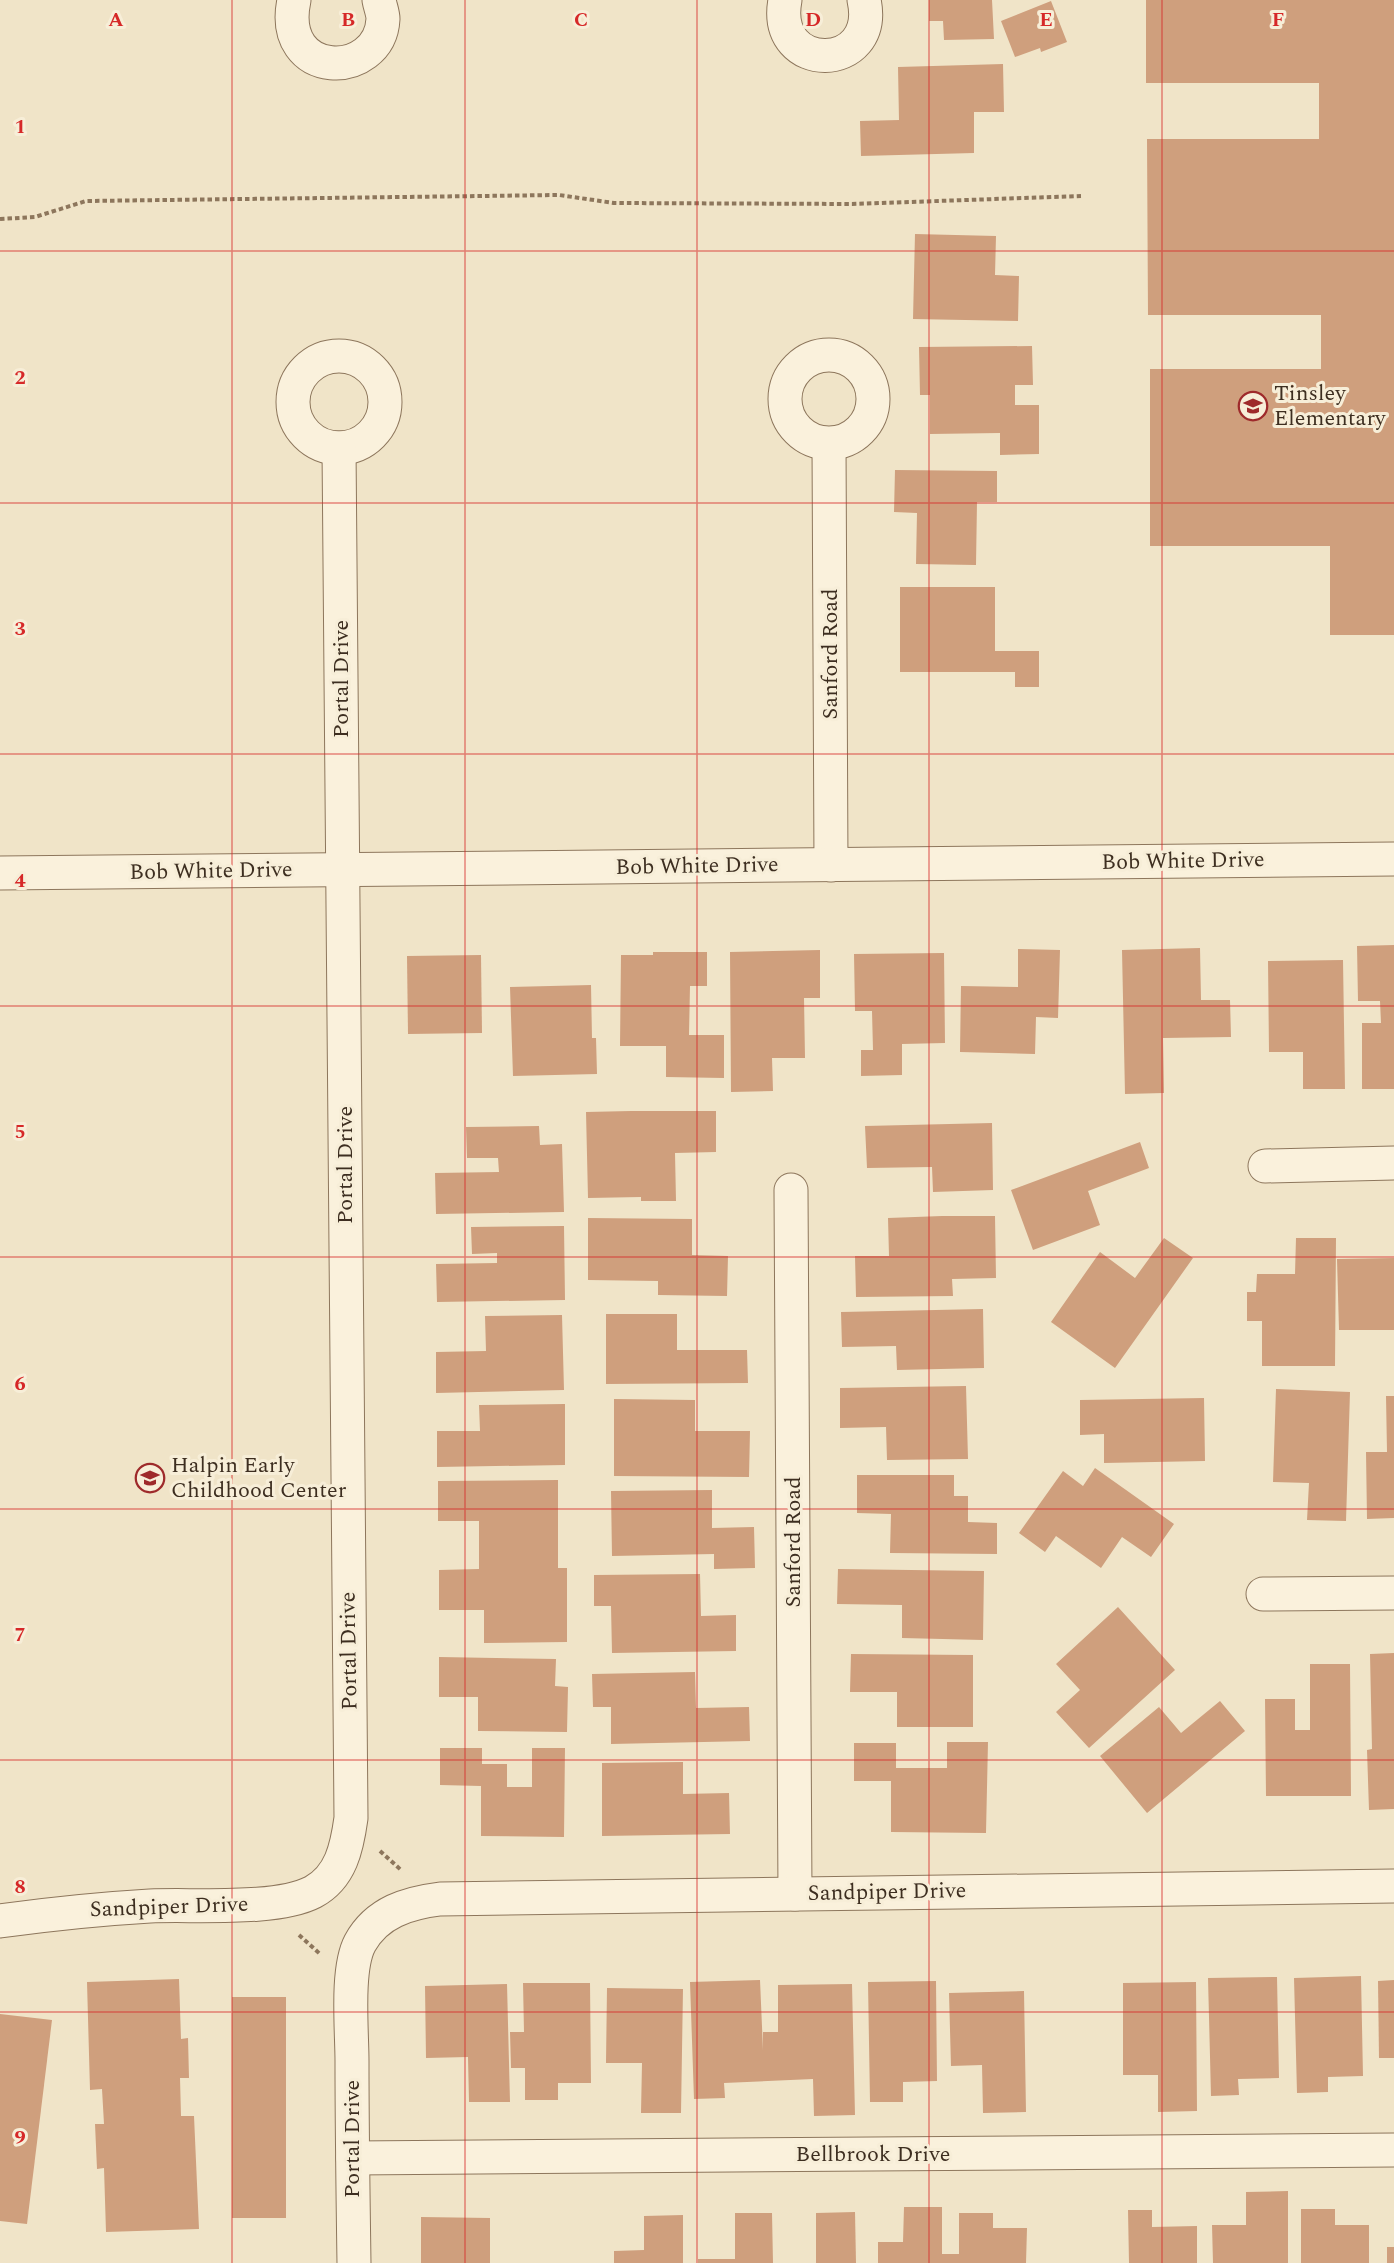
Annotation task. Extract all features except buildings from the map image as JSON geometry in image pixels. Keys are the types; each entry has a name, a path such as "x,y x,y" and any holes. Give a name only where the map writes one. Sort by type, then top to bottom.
{"street":[{"path":"294,0 291,17 294,35 304,50 311,55 319,60 336,64 354,60 369,50 374,43 379,35 383,18 379,0"},
{"path":"785,0 783,14 786,30 795,44 809,53 825,57 842,53 855,44 864,30 867,14 864,0"},
{"name":"Sanford Road","path":"829,444 831,865"},
{"name":"Portal Drive","path":"331,1877 341,1862 348,1843 351,1818 339,448"},
{"name":"Bob White Drive","path":"0,873 1394,860"},
{"path":"1265,1166 1394,1163"},
{"name":"Sanford Road","path":"791,1190 795,1894"},
{"path":"1263,1594 1394,1593"},
{"name":"Sandpiper Drive","path":"0,1921 71,1911 258,1904 294,1900 315,1891 331,1877"},
{"name":"Sandpiper Drive","path":"384,1917 394,1909 415,1902 440,1899 1394,1887"},
{"name":"Portal Drive","path":"354,2263 351,1995 353,1966 359,1945 368,1931 384,1917"},
{"name":"Bellbrook Drive","path":"353,2158 1394,2150"}],"path":[{"path":"0,219 34,217 86,201 560,195 614,203 852,204 1081,196"},
{"path":"351,1818 398,1867 440,1899"},
{"path":"258,1904 306,1940 333,1969 351,1995"}],"place":[{"name":"Tinsley Elementary","path":"1253,406"},
{"name":"Halpin Early Childhood Center","path":"150,1478"}]}
